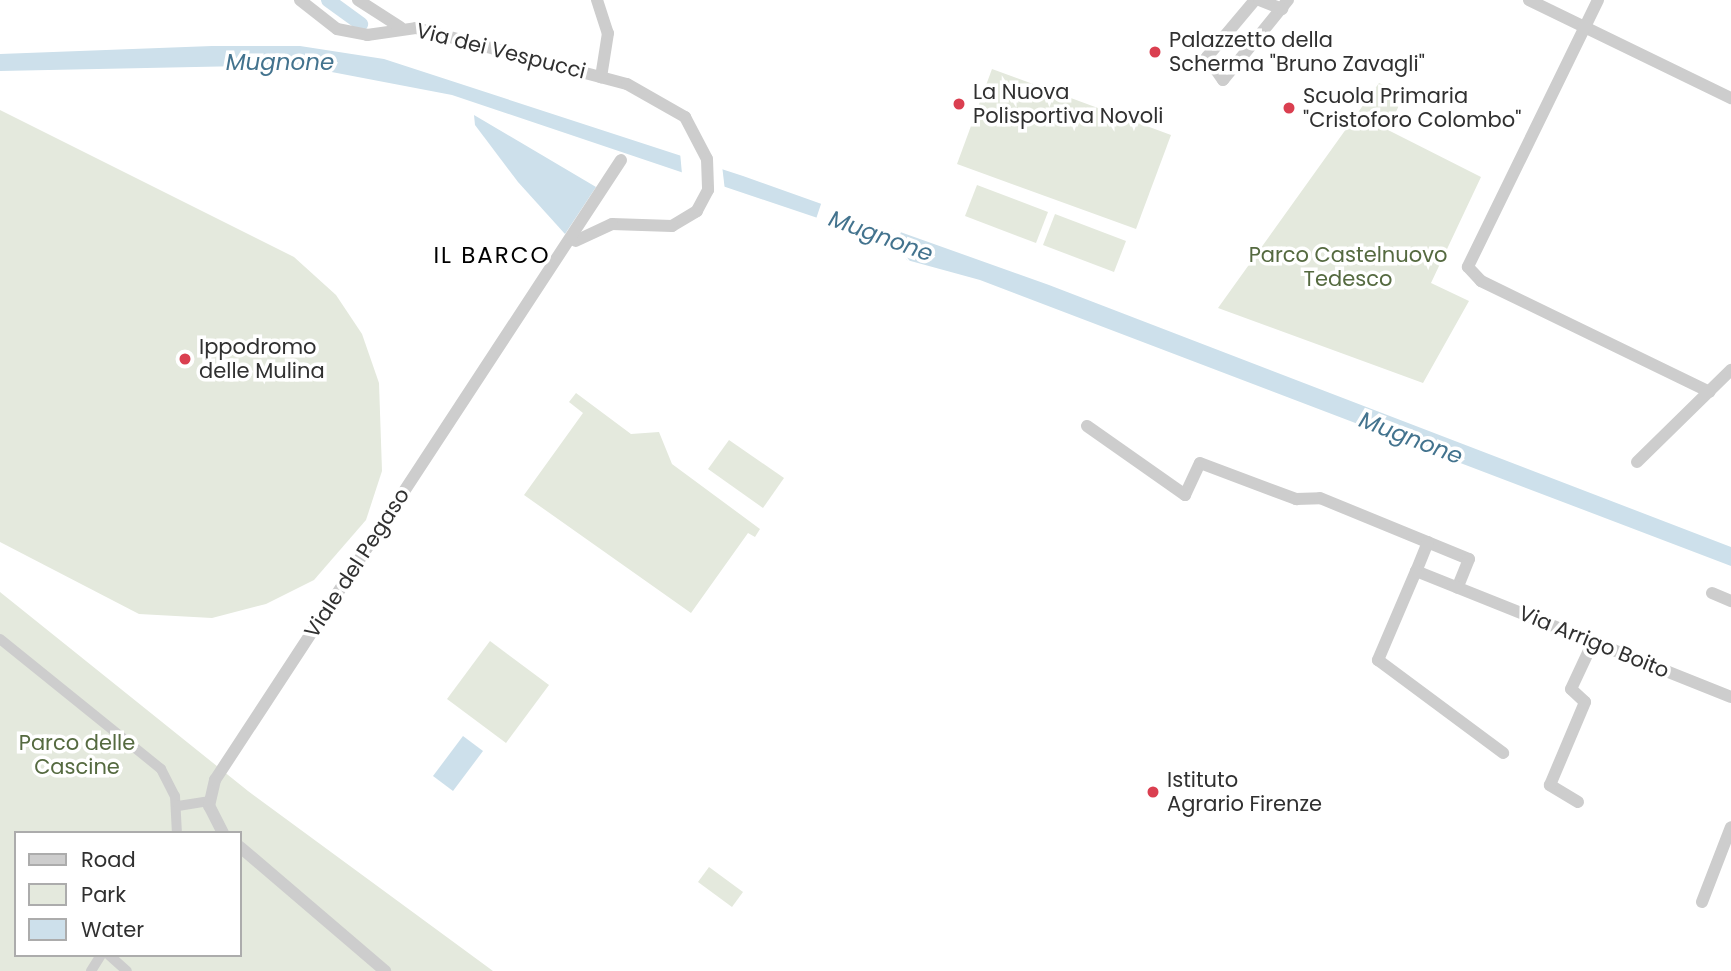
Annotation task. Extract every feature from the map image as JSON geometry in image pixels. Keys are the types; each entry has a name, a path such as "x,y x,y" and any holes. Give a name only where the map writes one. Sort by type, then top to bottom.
{"street":[{"name":"Via dei Vespucci","path":"300,0 337,29 367,35 400,27"},
{"name":"Via dei Vespucci","path":"358,0 400,27 601,77 667,103 691,123 702,143 708,190 685,221 649,228 612,224 573,242"},
{"path":"597,0 608,33 601,77"},
{"path":"1257,0 1285,4 1223,80 1207,58 1257,0"},
{"path":"1528,0 1731,98"},
{"path":"1598,0 1583,26 1468,267 1481,281 1710,392"},
{"name":"Viale del Pegaso","path":"209,801 222,767 573,242 621,160"},
{"path":"1637,461 1731,370"},
{"path":"1087,426 1185,495 1200,463 1296,499 1320,498 1469,559 1457,588"},
{"path":"1428,542 1378,660 1503,753"},
{"name":"Via Arrigo Boito","path":"1416,571 1731,697"},
{"path":"1712,593 1731,601"},
{"path":"0,639 161,769 178,806 177,831"},
{"path":"1578,802 1550,785 1585,702 1571,689 1593,642"},
{"path":"178,806 209,801 222,831"},
{"path":"1702,902 1731,827"},
{"path":"242,849 385,971"},
{"path":"111,957 127,971"}],"green space":[{"path":"992,69 1171,135 1136,229 957,164"},
{"name":"Parco Castelnuovo Tedesco","path":"1379,83 1404,94 1388,130 1481,177 1431,283 1469,301 1423,383 1218,308"},
{"name":"Ippodromo delle Mulina","path":"0,110 294,257 336,295 362,334 379,383 382,471 366,520 314,580 266,604 212,618 139,614 0,542"},
{"path":"977,185 1048,212 1036,243 965,216"},
{"path":"1055,214 1126,241 1114,272 1043,245"},
{"path":"576,393 631,434 659,432 672,464 760,529 755,537 748,533 691,613 524,495 583,413 569,402"},
{"path":"729,440 784,478 763,508 708,469"},
{"name":"Parco delle Cascine","path":"0,592 248,791 493,971 0,971"},
{"path":"490,641 549,685 506,743 447,699"},
{"path":"709,867 743,892 732,907 698,882"}],"water":[{"name":"Mugnone","path":"212,46 300,46 384,59 743,176 1049,285 1731,547 1731,566 980,280 907,260 895,244 452,95 295,65 0,71 0,54"},
{"path":"474,115 596,187 565,234 518,182 475,125"},
{"path":"463,736 483,751 453,791 433,776"}],"pier":[{"path":"680,152 722,165 725,191 682,174"},
{"path":"822,201 901,232 897,244 912,264 893,248 815,222"}],"waterway":[{"path":"328,0 361,24"}],"place":[{"name":"Palazzetto della Scherma \"Bruno Zavagli\"","path":"1155,52"},
{"name":"La Nuova Polisportiva Novoli","path":"959,104"},
{"name":"Scuola Primaria \"Cristoforo Colombo\"","path":"1289,108"},
{"name":"Ippodromo delle Mulina","path":"185,359"},
{"name":"Istituto Agrario Firenze","path":"1153,792"}],"district":[{"name":"IL BARCO","path":"492,255"}]}
